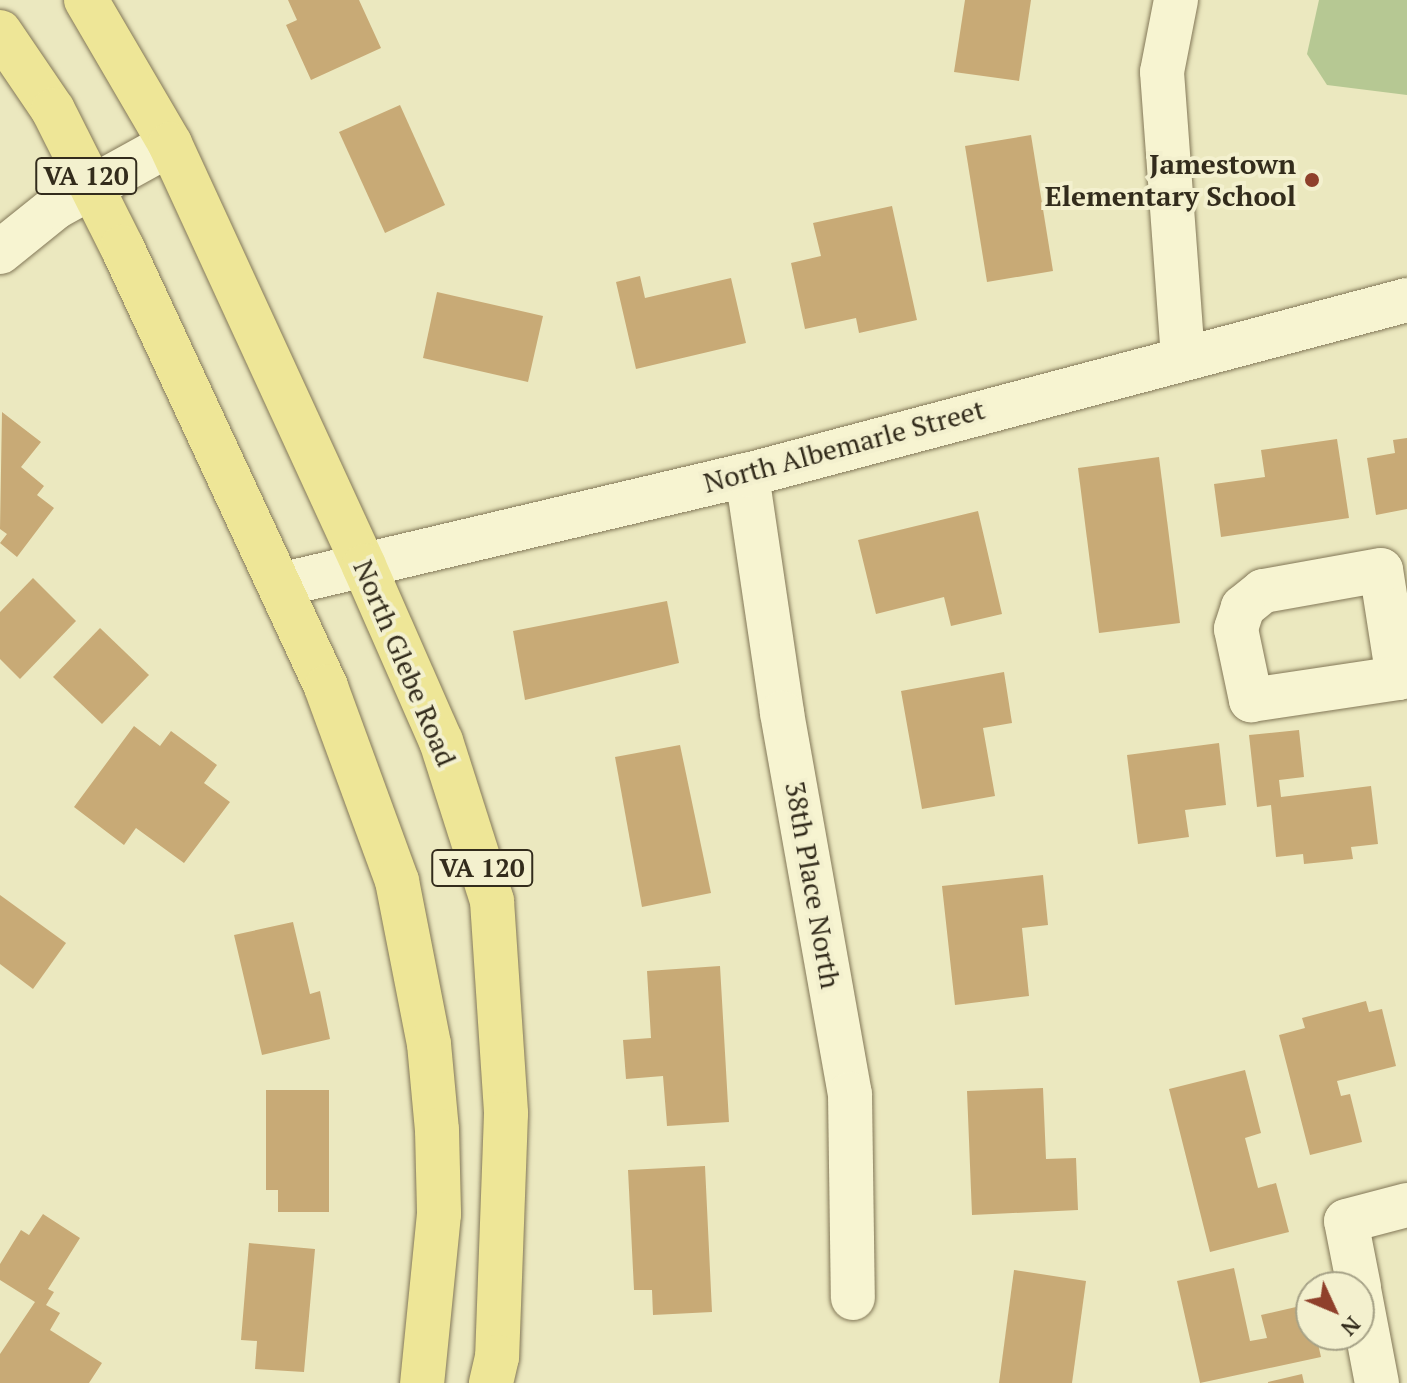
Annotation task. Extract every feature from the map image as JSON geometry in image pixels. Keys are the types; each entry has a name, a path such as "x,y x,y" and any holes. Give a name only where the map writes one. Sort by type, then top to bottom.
{"main road":[{"name":"North Glebe Road","path":"86,0 170,144 364,566 441,741 492,901 506,1114 497,1357 491,1383"},
{"name":"VA 120","path":"0,32 53,110 91,185 280,585 348,740 397,881 415,962 433,1087 439,1214 422,1383"}],"street":[{"path":"1176,0 1162,72 1183,357"},
{"path":"0,252 91,185 170,144"},
{"name":"North Albemarle Street","path":"280,585 747,475 1407,300"},
{"name":"38th Place North","path":"747,475 782,713 850,1094 853,1298"},
{"path":"1356,1271 1346,1221 1407,1205"},
{"path":"1371,1351 1377,1383"}],"green space":[{"path":"1319,0 1407,0 1407,95 1327,85 1307,54"}],"building":[{"path":"288,0 359,0 381,48 311,80 286,25 297,20"},
{"path":"965,0 1031,0 1019,81 954,72"},
{"path":"400,105 445,205 385,233 339,132"},
{"path":"1031,135 1053,271 987,282 965,146"},
{"path":"892,206 917,320 859,333 856,318 805,329 791,263 821,256 813,223"},
{"path":"640,276 645,298 731,278 746,343 636,369 616,282"},
{"path":"437,292 543,316 528,382 423,358"},
{"path":"2,412 41,442 21,467 44,486 37,495 54,508 17,557 0,543 7,534 0,529"},
{"path":"1407,438 1407,509 1376,515 1367,458 1395,453 1393,440"},
{"path":"1337,439 1349,518 1221,537 1214,484 1265,477 1261,450"},
{"path":"1159,457 1180,623 1099,633 1078,468"},
{"path":"978,511 1002,614 951,626 944,597 876,614 858,540"},
{"path":"33,578 76,621 20,679 0,659 0,612"},
{"path":"667,601 679,663 525,700 513,631"},
{"path":"100,628 149,675 102,724 53,677"},
{"path":"1004,672 1012,723 983,728 995,796 922,809 901,691"},
{"path":"134,726 160,746 171,731 217,765 204,783 230,802 184,863 136,828 124,845 74,807"},
{"path":"1299,730 1304,777 1279,780 1281,797 1371,786 1378,844 1351,847 1353,859 1304,864 1303,854 1276,857 1271,805 1257,807 1249,735"},
{"path":"1219,743 1226,805 1185,810 1189,837 1138,844 1127,755"},
{"path":"680,745 711,893 642,907 615,757"},
{"path":"1043,875 1048,925 1022,928 1029,996 955,1005 942,886"},
{"path":"0,895 66,943 33,989 0,964"},
{"path":"293,922 310,994 320,991 330,1039 262,1055 234,935"},
{"path":"720,966 729,1122 667,1126 663,1076 626,1079 623,1040 651,1038 647,971"},
{"path":"1366,1001 1369,1012 1382,1009 1396,1066 1337,1081 1341,1096 1350,1094 1362,1142 1310,1155 1279,1035 1305,1028 1302,1018"},
{"path":"1245,1070 1261,1133 1245,1138 1258,1188 1276,1183 1289,1232 1210,1252 1169,1089"},
{"path":"1043,1088 1046,1159 1076,1158 1078,1210 972,1215 967,1091"},
{"path":"266,1090 329,1090 329,1212 278,1212 278,1190 266,1190"},
{"path":"705,1166 712,1312 653,1315 652,1290 634,1290 628,1170"},
{"path":"43,1214 80,1238 48,1289 54,1292 46,1305 60,1313 50,1330 102,1363 89,1383 0,1383 0,1354 35,1302 0,1280 0,1264 21,1230 29,1235"},
{"path":"249,1243 315,1249 304,1372 255,1369 257,1341 241,1340"},
{"path":"1234,1268 1250,1341 1267,1338 1261,1315 1295,1307 1295,1351 1320,1351 1321,1357 1200,1383 1177,1281"},
{"path":"1014,1270 1086,1281 1072,1383 999,1383"},
{"path":"1302,1374 1304,1383 1268,1383 1268,1382"}],"place":[{"name":"Jamestown Elementary School","path":"1312,180"}]}
